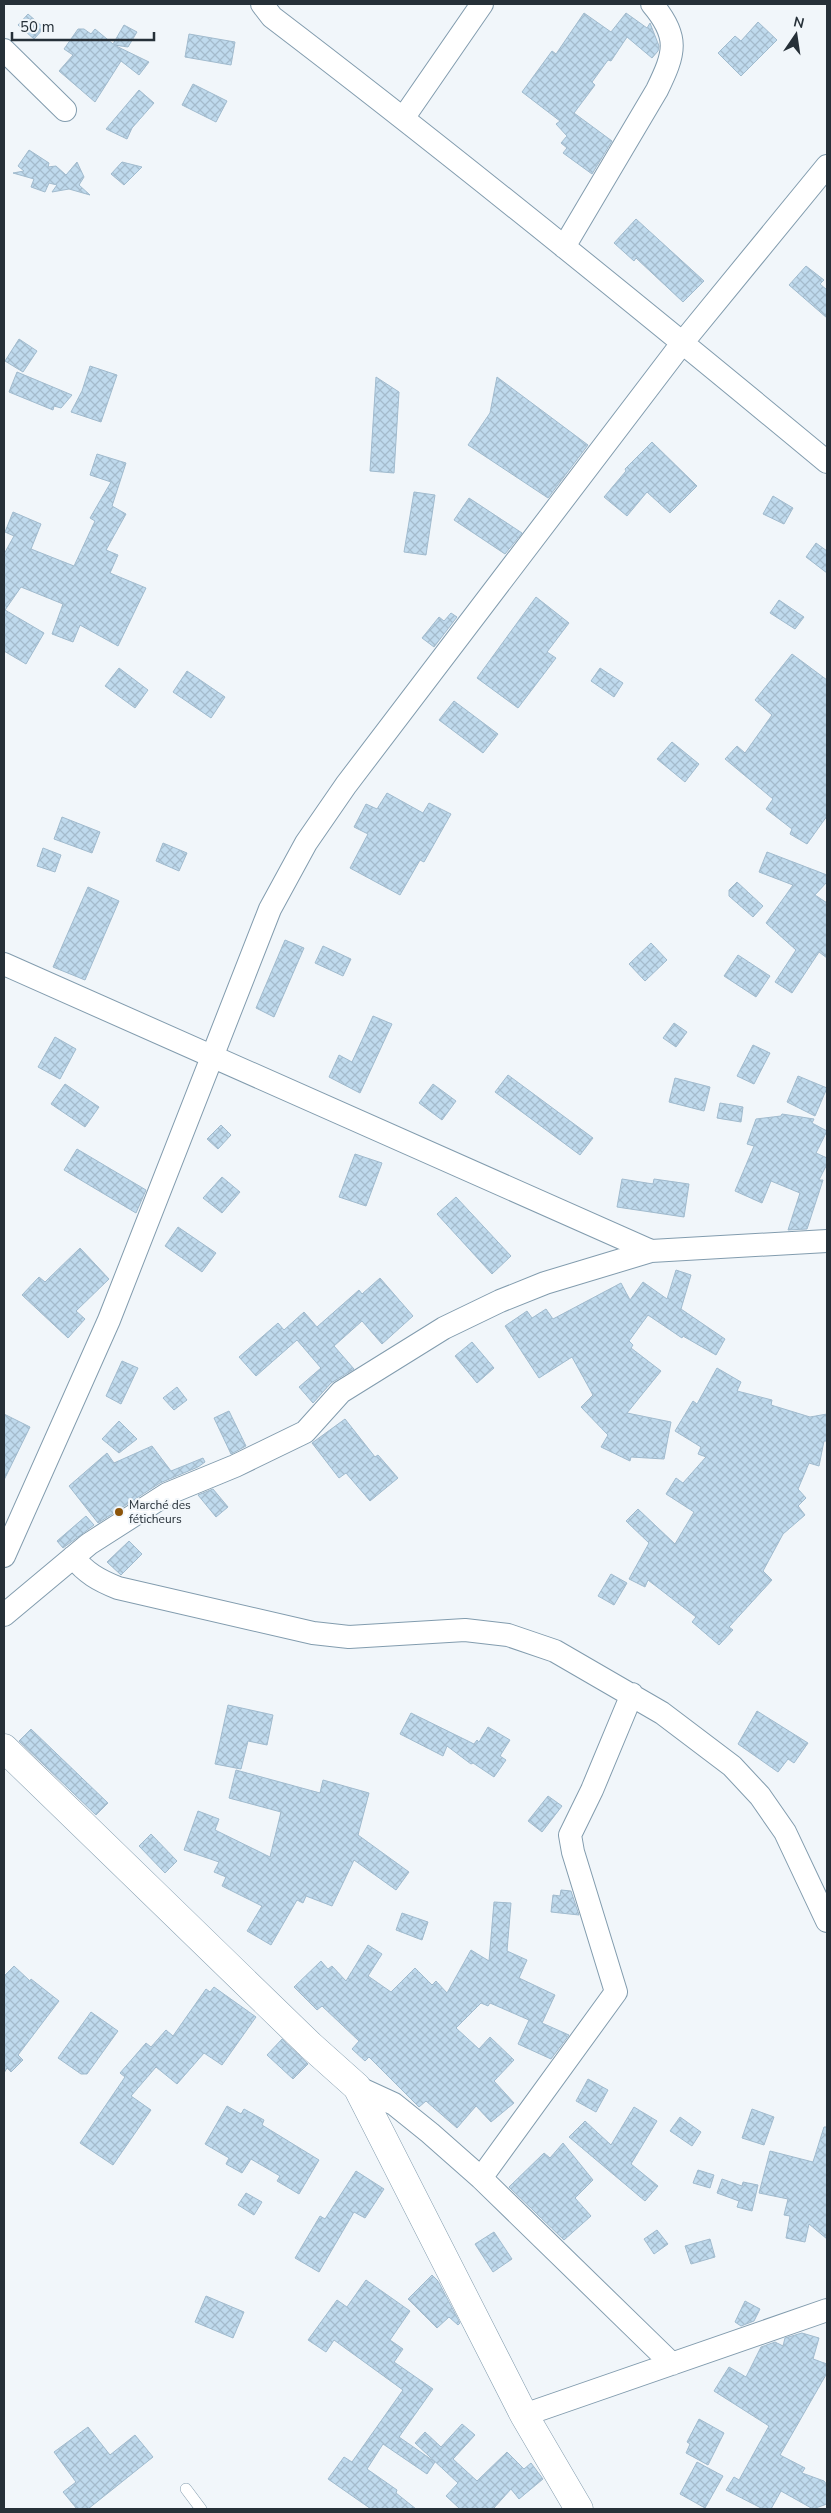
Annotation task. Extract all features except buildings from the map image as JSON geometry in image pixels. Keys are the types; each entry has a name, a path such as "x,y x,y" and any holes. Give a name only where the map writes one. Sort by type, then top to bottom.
{"street":[{"path":"262,4 272,17 404,117 683,342 827,462"},
{"path":"404,117 482,4"},
{"path":"564,247 657,90 670,64 674,43 668,24 652,4"},
{"path":"4,50 65,110"},
{"path":"4,1556 109,1320 270,909 306,843 346,785 683,342 827,166"},
{"path":"800,201 827,183"},
{"path":"4,964 651,1251"},
{"path":"4,1614 89,1544 167,1494 235,1466 305,1432 341,1392 444,1328 500,1300 545,1283 651,1251 827,1240"},
{"path":"73,1557 85,1572 99,1581 118,1588 312,1632 349,1637 465,1630 508,1635 555,1651 662,1713 732,1766 760,1796 785,1832 827,1921"},
{"path":"481,2178 616,1992 573,1852 570,1835 592,1790 632,1694"},
{"path":"4,1748 310,2045 357,2087 394,2104 481,2178 672,2364"},
{"path":"357,2087 524,2415 579,2509"},
{"path":"524,2415 827,2310"}],"lane":[{"path":"186,2490 201,2509"}],"place":[{"name":"Marché des féticheurs","path":"119,1512"}]}
